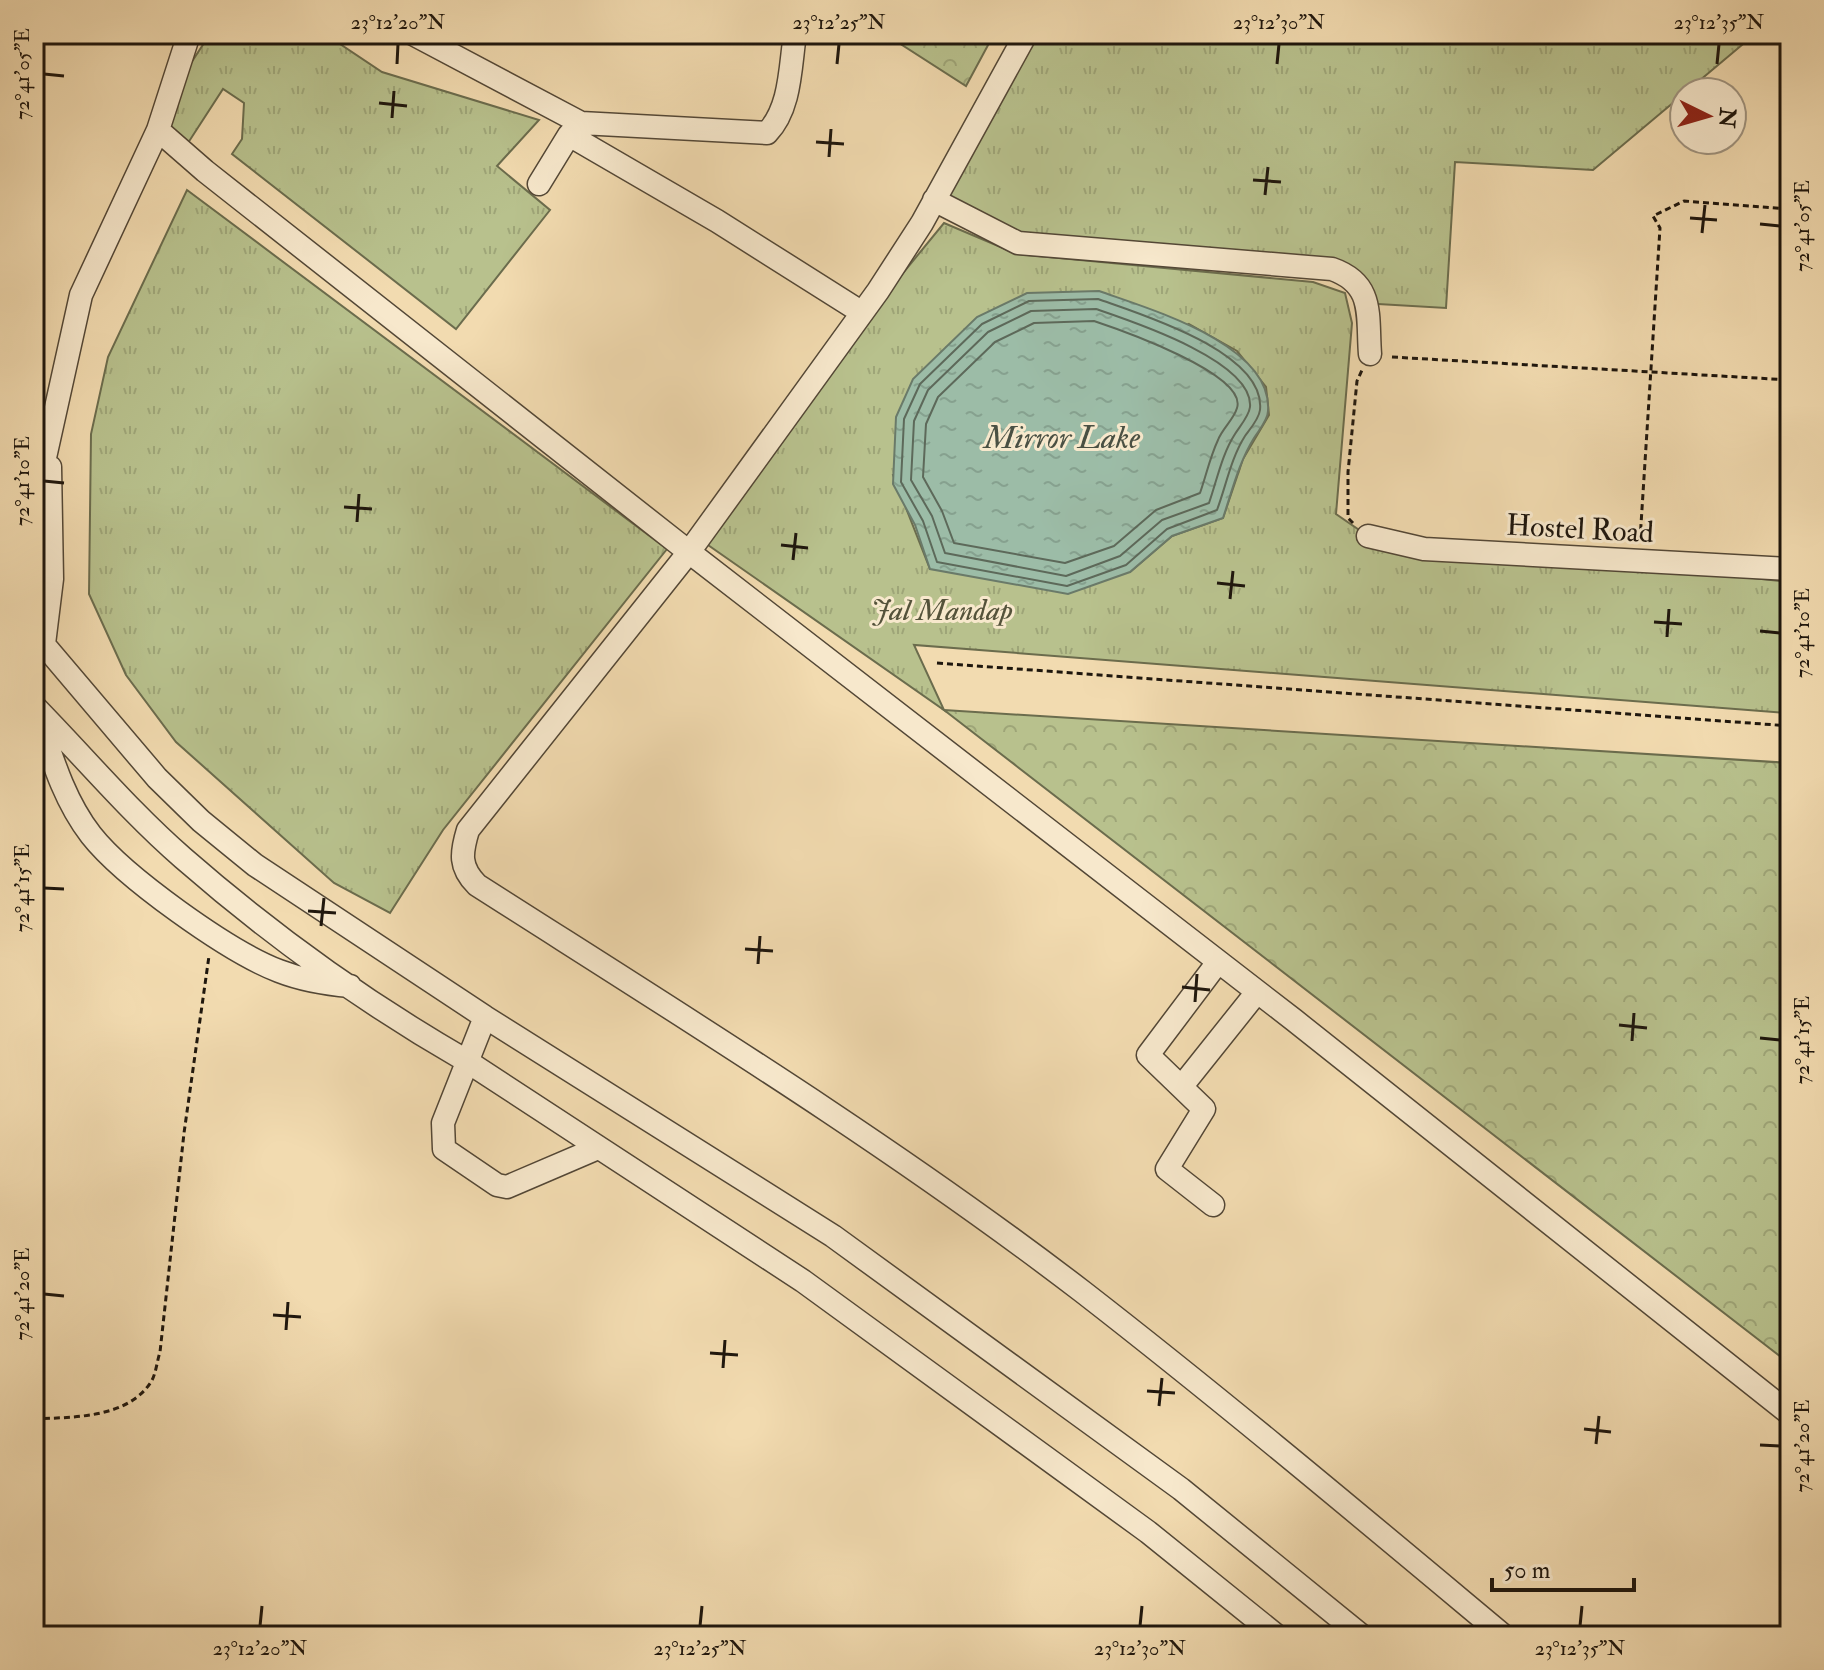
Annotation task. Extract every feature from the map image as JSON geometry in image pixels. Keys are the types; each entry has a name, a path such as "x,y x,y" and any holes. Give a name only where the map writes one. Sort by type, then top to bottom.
{"street":[{"path":"34,507 81,295 158,130 189,34"},
{"path":"413,34 581,123 767,133 778,121 787,93 795,34"},
{"path":"1026,34 934,200 861,312 689,552 468,830 460,854 465,873 477,885 871,1140 1069,1282 1364,1518 1504,1636"},
{"path":"158,130 205,171 689,552 1257,992 1790,1414"},
{"path":"539,184 569,135 717,221 861,312"},
{"path":"934,200 1018,243 1342,272 1351,276 1366,295 1370,354"},
{"path":"47,446 52,482 52,579 39,638 157,778 201,821 255,865 485,1017 833,1236 1181,1489 1362,1636"},
{"name":"Hostel Road","path":"1368,536 1424,549 1790,569"},
{"path":"35,707 62,788 90,833 115,863 213,932 277,971 323,984 351,986"},
{"path":"35,707 183,858 351,986 409,1028 465,1060 803,1281 1148,1532 1277,1636"},
{"path":"1213,1205 1167,1169 1204,1109 1148,1055 1218,962"},
{"path":"1182,1086 1257,992"},
{"path":"485,1017 465,1060 443,1123 441,1140 444,1149 497,1185 520,1183 598,1148"}],"path":[{"path":"1638,563 1648,373 1660,228 1653,216 1684,201 1790,209"},
{"path":"1368,536 1348,518 1348,472 1357,381 1370,354 1440,362 1790,380"},
{"path":"937,663 1790,726"},
{"path":"34,1419 94,1415 127,1403 151,1382 160,1352 184,1133 213,932"}],"green space":[{"path":"210,34 325,34 382,72 539,120 497,166 550,210 456,329 232,154 242,139 244,103 223,89 188,143 153,121"},
{"path":"885,34 994,34 966,86"},
{"path":"1033,34 1755,34 1705,76 1668,76 1668,107 1593,170 1455,162 1446,308 1361,303 1332,269 1004,238 934,200"},
{"path":"187,190 667,549 443,830 390,913 334,883 176,742 126,675 89,594 91,434 108,357"},
{"name":"Jal Mandap","path":"944,223 1017,254 1313,282 1345,293 1352,323 1336,514 1368,536 1790,582 1786,713 914,645 944,710 698,538 795,405","holes":["1189,324 1237,351 1266,387 1269,415 1243,459 1223,518 1172,536 1130,572 930,569 893,475"]},
{"path":"944,710 1790,763 1790,1364"}],"water":[{"name":"Mirror Lake","path":"1099,291 1176,319 1230,348 1251,367 1264,387 1267,418 1244,457 1223,518 1172,536 1130,572 1068,594 930,569 915,525 893,484 896,417 913,379 977,317 1027,293"}]}
